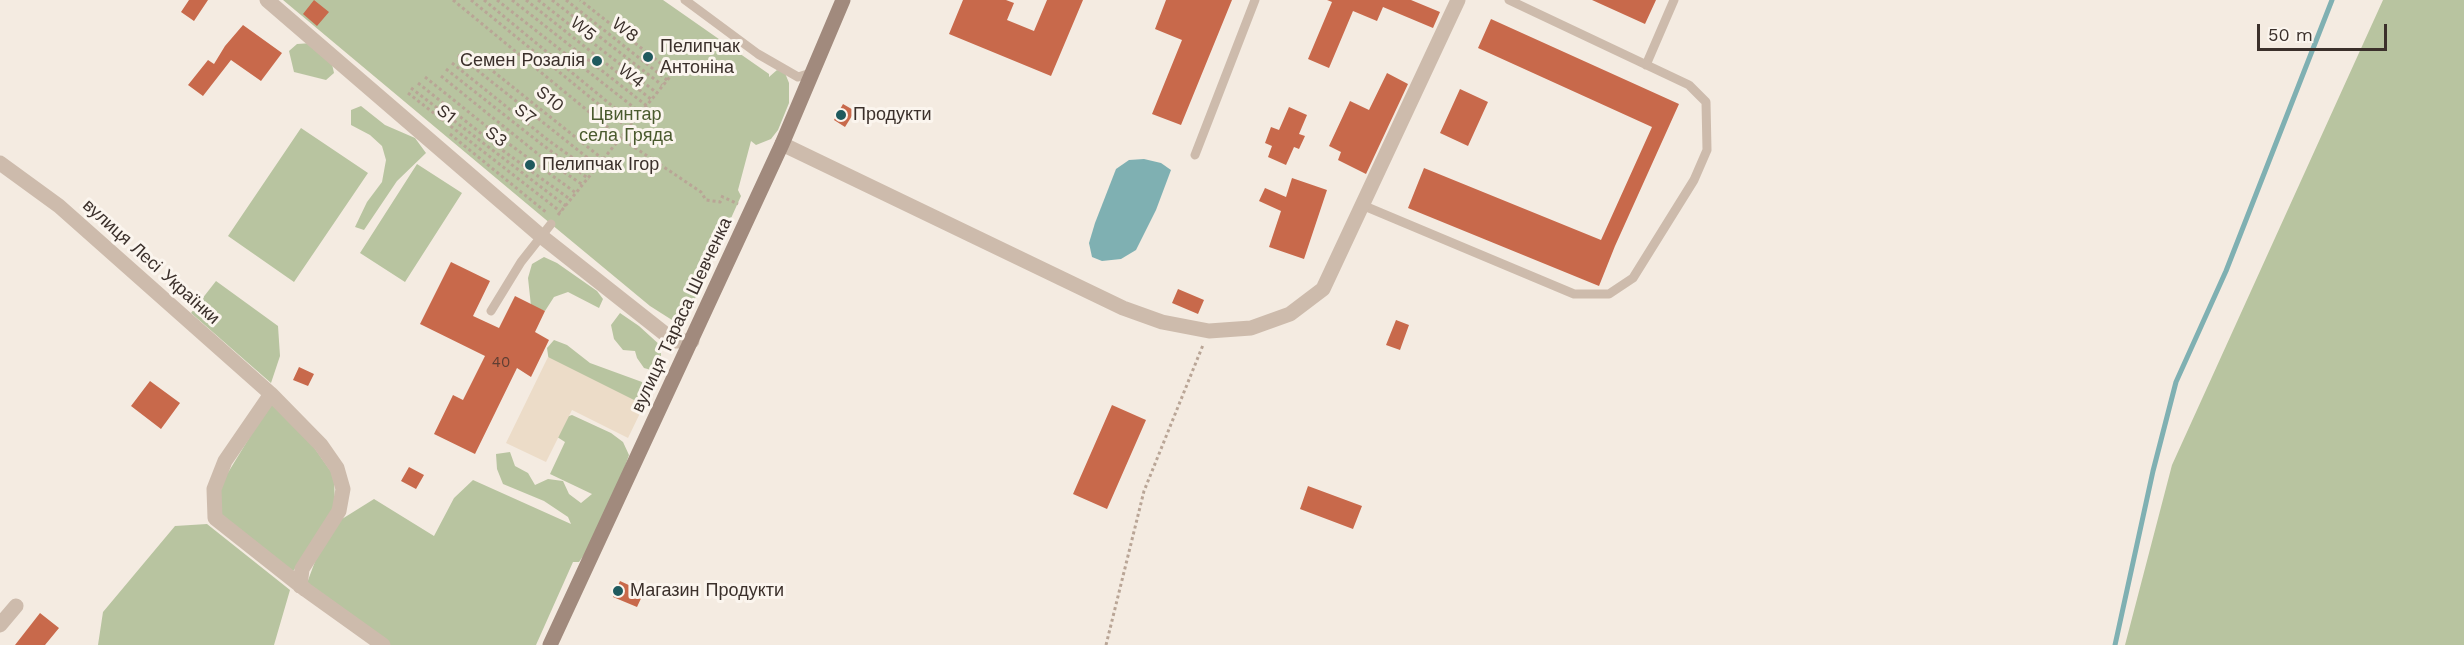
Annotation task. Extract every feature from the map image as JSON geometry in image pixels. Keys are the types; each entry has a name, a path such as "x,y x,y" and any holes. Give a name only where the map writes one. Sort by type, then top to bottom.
{"street":[{"path":"267,0 549,226 674,341 692,341"},
{"name":"вулиця Тараса Шевченка","path":"550,645 782,144 843,0"},
{"path":"782,144 1123,308 1162,322 1209,331 1251,328 1290,314 1323,289 1458,0"},
{"name":"вулиця Лесі Українки","path":"0,164 59,206 272,394 321,445 337,468 343,489 339,511 302,569 300,586"},
{"path":"272,394 225,460 214,489 215,518 300,586 383,645"},
{"path":"0,625 16,606"}],"lane":[{"path":"685,0 758,54 798,77 814,72"},
{"path":"1195,155 1255,0"},
{"path":"1362,205 1574,294 1609,294 1633,278 1694,180 1707,150 1706,102 1689,85 1509,0"},
{"path":"1646,65 1674,0"},
{"path":"491,310 520,261 549,226"}],"path":[{"path":"453,0 622,139 701,192 706,200 720,202 722,197 738,204"},
{"path":"471,0 629,129"},
{"path":"484,0 634,123"},
{"path":"497,0 641,113"},
{"name":"W4","path":"512,0 646,106"},
{"name":"W5","path":"526,0 652,100"},
{"path":"538,0 657,93"},
{"path":"552,0 663,86"},
{"name":"W8","path":"566,0 668,80"},
{"path":"549,226 622,139 673,73 580,0"},
{"path":"458,55 598,167"},
{"name":"S10","path":"479,60 604,160"},
{"path":"452,63 548,140 594,173"},
{"name":"S7","path":"446,69 589,179"},
{"path":"441,76 543,158 584,185"},
{"path":"425,78 576,193"},
{"path":"418,83 498,147 571,200"},
{"name":"S3","path":"411,88 566,206"},
{"path":"408,93 561,212"},
{"name":"S1","path":"404,97 414,104"},
{"name":"S1","path":"441,127 549,226"},
{"path":"1106,645 1144,491 1209,331"}],"green space":[{"name":"Цвинтар села Гряда","path":"283,0 663,0 769,74 769,77 777,70 785,73 789,83 789,103 778,130 771,139 756,145 751,141 738,190 741,196 684,323 672,320 650,306"},
{"path":"2383,0 2464,0 2464,645 2125,645 2172,465"},
{"path":"312,43 330,55 334,73 326,80 294,72 289,51 297,44"},
{"path":"361,106 385,125 415,138 426,153 397,181 364,230 355,227 367,202 382,182 386,160 382,146 370,135 351,125 351,110"},
{"path":"301,128 368,173 294,282 228,236"},
{"path":"417,164 462,193 405,282 360,253"},
{"path":"544,257 557,263 597,291 603,299 599,308 568,292 554,297 545,311 531,306 528,278 532,264"},
{"path":"216,281 278,326 280,356 271,383 191,313"},
{"path":"620,313 661,346 661,360 651,370 644,368 635,351 623,350 614,339 611,325"},
{"path":"554,340 567,345 590,363 642,382 651,394 648,401 636,414 549,362 547,348"},
{"path":"270,404 297,423 334,476 335,507 292,573 212,508 221,484"},
{"path":"572,415 611,433 623,442 629,455 619,483 588,549 579,562 573,562 536,645 390,645 331,605 307,583 320,548 342,519 374,499 434,536 454,498 473,480 571,524 568,517 544,501 503,484 497,469 496,454 510,452 515,466 528,473 535,485 548,479 563,481 569,494 581,503 592,494 550,474 565,442 551,433 557,420"},
{"path":"207,524 290,590 274,645 98,645 103,612 175,526"}],"shaded area":[{"path":"548,357 644,405 628,438 572,410 546,462 506,443"}],"water":[{"path":"1144,159 1161,163 1171,170 1156,210 1136,250 1121,259 1102,261 1092,257 1089,243 1116,169 1129,160"}],"building":[{"path":"189,0 208,0 194,21 181,12"},
{"path":"314,0 329,12 317,26 303,14"},
{"path":"963,0 1006,0 1014,3 1007,20 1034,31 1047,0 1083,0 1051,76 949,34"},
{"path":"1166,0 1232,0 1181,125 1152,114 1182,40 1155,29"},
{"path":"1327,0 1411,0 1440,12 1433,28 1383,7 1377,21 1353,11 1329,68 1308,59 1332,2"},
{"path":"1592,0 1656,0 1645,24"},
{"path":"1491,19 1679,104 1599,286 1408,208 1424,168 1601,240 1652,127 1478,48"},
{"path":"243,25 282,53 261,81 231,60 203,96 188,85 208,60 214,64 225,46"},
{"path":"1387,73 1408,84 1366,174 1338,160 1341,152 1329,146 1350,101 1369,110"},
{"path":"1460,89 1488,102 1468,146 1440,133"},
{"path":"843,104 855,111 845,127 834,120"},
{"path":"1289,107 1307,115 1299,134 1305,136 1299,149 1294,147 1286,165 1268,157 1272,146 1265,143 1271,127 1279,130"},
{"path":"1292,178 1327,190 1304,259 1269,247 1281,211 1259,201 1265,188 1286,197"},
{"path":"451,262 490,281 473,316 499,328 515,296 545,311 535,332 549,340 531,377 517,368 475,454 434,434 453,395 463,400 485,356 420,324"},
{"path":"1178,289 1204,300 1198,314 1172,303"},
{"path":"1396,320 1409,325 1400,350 1386,345"},
{"path":"299,367 314,374 308,386 293,380"},
{"path":"150,381 180,403 161,429 131,406"},
{"path":"1112,405 1146,420 1107,509 1073,494"},
{"path":"409,467 424,475 416,489 401,481"},
{"path":"1308,486 1362,506 1353,529 1300,509"},
{"path":"620,581 644,592 637,607 613,597"},
{"path":"40,613 59,628 45,645 15,645"}],"waterway":[{"path":"2115,645 2153,471 2176,382 2226,271 2332,0"}],"place":[{"name":"Пелипчак Антоніна","path":"648,57"},
{"name":"Семен Розалія","path":"597,61"},
{"name":"Продукти","path":"841,115"},
{"name":"Пелипчак Ігор","path":"530,165"},
{"name":"Магазин Продукти","path":"618,591"}]}
